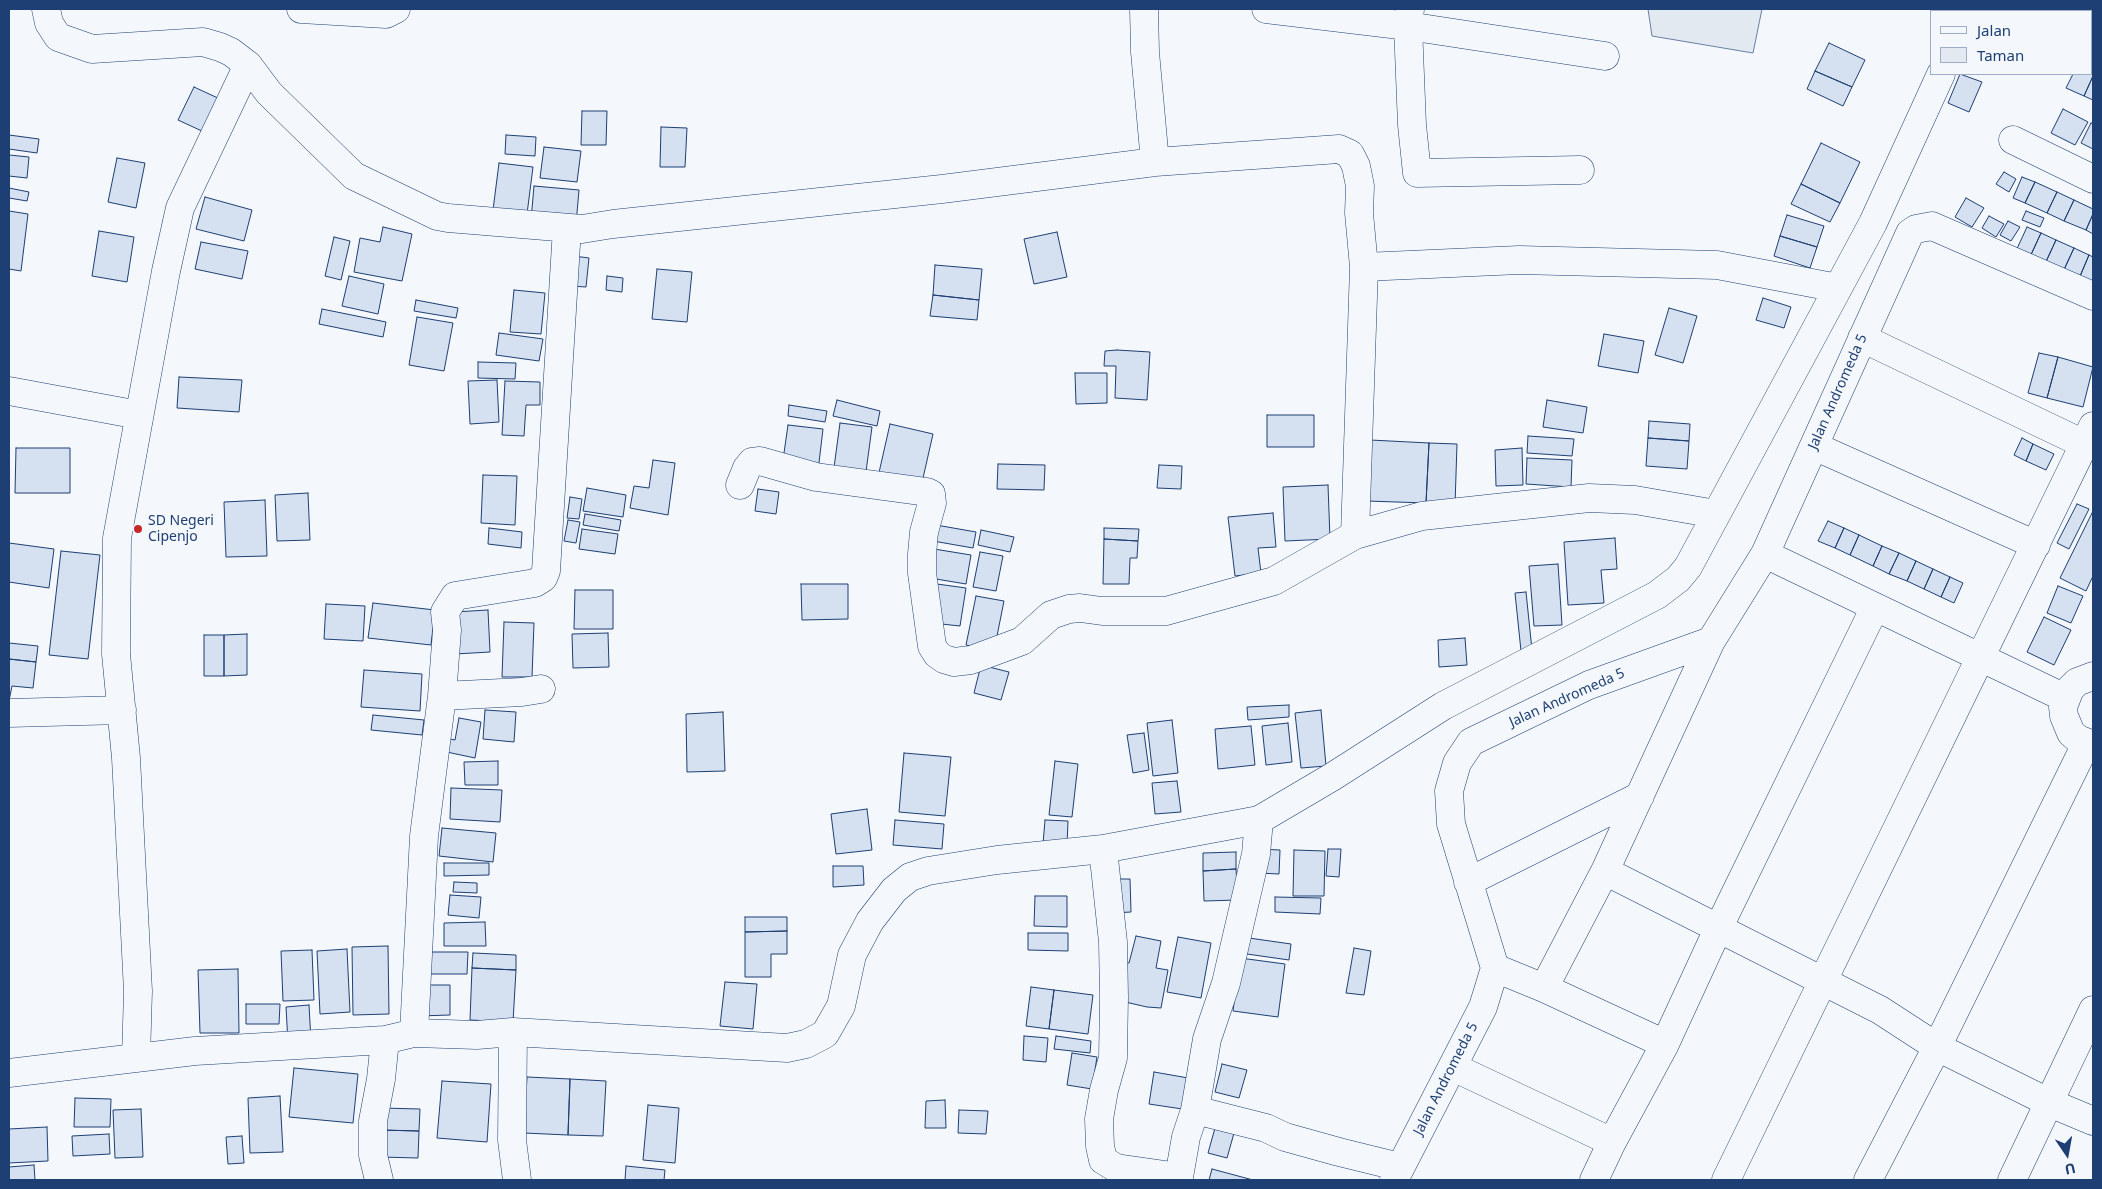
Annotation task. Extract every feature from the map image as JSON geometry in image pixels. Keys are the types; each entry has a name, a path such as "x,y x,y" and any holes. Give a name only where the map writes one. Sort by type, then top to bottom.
{"street":[{"path":"46,9 49,23 58,37 76,45 92,49 203,42 220,47 248,65 269,93 354,176 437,216 582,229 613,224 942,189 1155,162 1339,149 1350,154 1356,166 1360,186 1359,212 1364,267 1355,535"},
{"path":"301,9 386,14 396,9"},
{"path":"1144,9 1145,52 1155,162"},
{"path":"1266,9 1409,17 1605,56"},
{"path":"1409,17 1412,125 1417,173 1580,170"},
{"path":"136,1058 138,991 126,758 116,654 117,538 180,208 248,65"},
{"path":"9,1073 195,1051 385,1040 414,1033 477,1035 514,1032 787,1048 806,1044 825,1034 840,1006 852,955 870,921 894,890 910,877 928,871 997,860 1103,849 1259,820 1332,777 1443,706 1667,589 1688,567 1873,223 1941,75"},
{"path":"2013,140 2093,179"},
{"name":"Jalan Andromeda 5","path":"1399,1176 1483,1008 1495,968 1451,824 1449,791 1457,763 1472,742 1589,685 1711,640 1765,554 1910,233 1916,229 1932,226 2093,296"},
{"path":"414,1033 424,836 442,696 446,630 445,612 455,596 535,583 543,578 546,571 567,228"},
{"path":"1364,267 1519,260 1717,265 1838,288"},
{"path":"1726,1180 2089,435 1862,338"},
{"path":"9,391 139,416"},
{"path":"1814,446 2036,545"},
{"path":"740,485 747,468 752,462 760,461 816,477 927,492 930,494 932,503 924,532 922,573 932,646 937,654 944,659 954,662 970,660 1022,641 1051,615 1068,609 1166,611 1274,581 1355,535 1422,516 1590,498 1635,500 1716,514"},
{"path":"1765,554 2065,698"},
{"path":"1594,1180 1612,1142 1665,1044 1718,929 1875,607"},
{"path":"1544,988 1605,871 1711,640"},
{"path":"1868,1180 2090,744 2071,733 2066,725 2064,716 2065,698 2077,682 2093,676"},
{"path":"442,696 522,692 541,689"},
{"path":"9,713 122,710"},
{"path":"1468,882 1640,796"},
{"path":"1103,849 1113,942 1114,997 1113,1058 1104,1090 1099,1119 1100,1146 1103,1160 1116,1168 1179,1179 1186,1137 1195,1110 1207,1039 1226,982 1256,854 1259,820"},
{"path":"1605,871 1880,1010 1937,1047 2050,1103 2093,1121"},
{"path":"1495,968 1544,988 1665,1044"},
{"path":"2012,1180 2093,1010"},
{"path":"514,1032 512,1140 517,1180"},
{"path":"379,1180 373,1155 373,1121 381,1079 385,1040"},
{"path":"1453,1067 1612,1142"},
{"path":"1195,1110 1266,1128 1285,1136 1339,1152 1399,1176"}],"green space":[{"path":"1648,9 1762,9 1753,53 1652,36"}],"building":[{"path":"1829,43 1865,60 1852,87 1815,71"},
{"path":"2093,70 2093,76 2084,96 2066,88 2072,75 2092,75"},
{"path":"1815,71 1852,87 1843,106 1807,89"},
{"path":"1960,75 1982,82 1969,112 1948,103"},
{"path":"2093,76 2093,100 2084,96"},
{"path":"194,87 220,99 204,132 178,120"},
{"path":"2063,109 2088,122 2075,145 2051,133"},
{"path":"582,111 607,111 606,145 581,145"},
{"path":"2091,123 2093,124 2093,149 2081,143"},
{"path":"661,127 687,128 685,167 660,167"},
{"path":"9,135 39,139 37,153 9,149"},
{"path":"506,135 536,137 535,156 505,154"},
{"path":"1821,143 1860,162 1840,203 1801,184"},
{"path":"544,147 581,151 577,182 540,178"},
{"path":"9,155 29,157 27,178 9,176"},
{"path":"117,158 145,163 136,208 108,202"},
{"path":"499,163 533,167 527,214 493,210"},
{"path":"2004,172 2016,179 2009,192 1996,184"},
{"path":"2022,177 2035,182 2025,203 2013,198"},
{"path":"2035,182 2057,192 2047,213 2025,203"},
{"path":"1801,184 1840,203 1830,222 1791,204"},
{"path":"534,186 579,190 576,224 531,220"},
{"path":"9,188 29,192 27,201 9,198"},
{"path":"2057,192 2074,200 2064,221 2047,213"},
{"path":"205,197 252,210 244,241 196,229"},
{"path":"1966,198 1984,208 1972,227 1955,217"},
{"path":"2074,200 2093,209 2093,214 2086,230 2064,221"},
{"path":"9,211 28,214 21,271 9,269"},
{"path":"2026,211 2044,218 2040,227 2022,220"},
{"path":"2093,214 2093,234 2086,230"},
{"path":"1787,215 1824,226 1817,247 1780,236"},
{"path":"1989,216 2004,224 1996,237 1982,228"},
{"path":"2008,221 2020,227 2011,241 2000,235"},
{"path":"383,227 412,234 402,281 354,272 360,238 380,242"},
{"path":"2027,227 2041,233 2029,259 2015,253"},
{"path":"99,231 134,237 127,282 92,276"},
{"path":"1057,232 1067,277 1034,284 1024,239"},
{"path":"2041,233 2056,240 2044,266 2029,259"},
{"path":"1780,236 1817,247 1810,268 1774,256"},
{"path":"334,237 350,241 341,280 325,276"},
{"path":"2056,240 2074,248 2062,274 2044,266"},
{"path":"201,242 248,251 242,279 195,269"},
{"path":"2074,248 2089,255 2078,281 2062,274"},
{"path":"2089,255 2093,257 2093,288 2078,281"},
{"path":"574,256 589,258 586,287 571,286"},
{"path":"935,265 982,269 979,300 933,295"},
{"path":"657,269 692,272 687,322 652,319"},
{"path":"349,276 384,284 378,314 342,306"},
{"path":"607,276 623,278 622,292 606,290"},
{"path":"514,290 545,293 541,334 510,332"},
{"path":"933,295 979,300 977,320 930,316"},
{"path":"1763,298 1791,307 1784,328 1756,320"},
{"path":"416,300 458,308 456,318 414,311"},
{"path":"1669,308 1697,316 1683,363 1655,355"},
{"path":"322,309 386,322 383,337 319,324"},
{"path":"417,317 453,323 444,371 409,365"},
{"path":"499,333 543,339 539,361 496,355"},
{"path":"1604,334 1644,341 1638,373 1598,366"},
{"path":"1105,351 1150,352 1147,400 1115,398 1116,366 1104,366"},
{"path":"2039,353 2058,357 2047,398 2028,393"},
{"path":"2058,357 2093,367 2083,407 2047,398"},
{"path":"478,362 516,363 515,379 478,378"},
{"path":"1075,373 1107,373 1107,403 1076,404"},
{"path":"179,377 242,380 239,412 177,408"},
{"path":"497,380 499,422 470,424 468,381"},
{"path":"505,381 540,382 540,405 526,405 524,436 502,435"},
{"path":"837,400 880,411 877,426 833,416"},
{"path":"1547,400 1587,407 1583,433 1543,427"},
{"path":"789,405 827,411 825,422 788,416"},
{"path":"1267,415 1314,415 1314,447 1267,447"},
{"path":"1649,421 1690,424 1689,441 1648,438"},
{"path":"840,423 872,427 865,479 833,475"},
{"path":"890,424 933,434 921,487 878,477"},
{"path":"788,425 823,429 818,471 782,467"},
{"path":"1528,436 1574,439 1572,456 1527,453"},
{"path":"1648,438 1689,441 1687,469 1646,466"},
{"path":"2022,438 2033,444 2026,461 2014,455"},
{"path":"1370,440 1429,443 1426,503 1367,501"},
{"path":"1429,443 1457,444 1455,505 1426,503"},
{"path":"2033,444 2054,454 2046,470 2026,461"},
{"path":"16,448 70,448 70,493 15,493"},
{"path":"1522,448 1523,485 1496,486 1495,450"},
{"path":"1527,458 1572,460 1571,487 1526,484"},
{"path":"653,460 675,463 668,515 630,508 634,486 649,488"},
{"path":"998,464 1045,465 1044,490 997,489"},
{"path":"1159,465 1182,466 1181,489 1157,488"},
{"path":"483,475 517,476 515,525 481,523"},
{"path":"1328,485 1330,539 1285,541 1283,487"},
{"path":"587,488 626,495 623,517 583,511"},
{"path":"758,489 779,492 776,514 755,511"},
{"path":"308,493 310,540 277,541 275,495"},
{"path":"570,497 582,499 579,519 567,518"},
{"path":"265,500 267,556 226,557 224,502"},
{"path":"2077,504 2089,509 2069,549 2057,543"},
{"path":"2093,511 2093,576 2086,591 2060,578"},
{"path":"1273,513 1276,547 1258,548 1261,573 1235,576 1228,517"},
{"path":"585,514 621,520 619,531 583,525"},
{"path":"568,520 580,522 576,543 564,541"},
{"path":"1828,521 1844,528 1835,548 1818,541"},
{"path":"936,525 976,532 973,548 933,541"},
{"path":"489,528 522,532 521,548 488,544"},
{"path":"1104,528 1139,529 1138,541 1104,539"},
{"path":"1844,528 1859,535 1850,555 1835,548"},
{"path":"582,529 618,534 615,554 579,549"},
{"path":"981,530 1014,537 1010,552 978,545"},
{"path":"1859,535 1882,546 1873,566 1850,555"},
{"path":"1615,538 1617,569 1601,570 1604,603 1568,605 1564,542"},
{"path":"1104,539 1138,541 1137,558 1130,558 1129,584 1103,584"},
{"path":"9,543 54,549 49,588 9,582"},
{"path":"1882,546 1899,553 1889,574 1873,566"},
{"path":"934,549 971,555 966,584 930,578"},
{"path":"61,551 100,555 88,659 49,655"},
{"path":"980,552 1003,556 996,591 973,587"},
{"path":"1899,553 1916,561 1907,581 1889,574"},
{"path":"1916,561 1933,569 1924,589 1907,581"},
{"path":"1558,564 1562,625 1534,626 1529,566"},
{"path":"1933,569 1950,577 1941,597 1924,589"},
{"path":"1950,577 1963,583 1954,603 1941,597"},
{"path":"801,584 848,584 848,619 802,620"},
{"path":"937,584 966,588 960,626 932,623"},
{"path":"2058,586 2083,596 2071,623 2047,613"},
{"path":"575,590 613,590 613,629 574,629"},
{"path":"1526,592 1532,650 1521,651 1515,593"},
{"path":"976,596 1004,601 994,651 966,645"},
{"path":"373,603 435,610 431,645 368,638"},
{"path":"326,604 365,606 363,641 324,639"},
{"path":"488,610 490,652 455,654 454,612"},
{"path":"2044,617 2071,630 2054,665 2027,652"},
{"path":"504,622 534,623 532,677 502,677"},
{"path":"608,633 609,667 573,668 572,634"},
{"path":"247,634 247,675 224,676 224,635"},
{"path":"204,635 224,635 224,676 204,676"},
{"path":"1465,638 1467,665 1439,667 1438,640"},
{"path":"9,643 38,646 36,662 9,659"},
{"path":"9,659 36,662 33,688 12,686 9,701"},
{"path":"981,665 1009,672 1001,700 974,693"},
{"path":"364,670 422,674 420,711 361,707"},
{"path":"1289,705 1289,717 1248,720 1247,707"},
{"path":"485,710 516,712 514,742 483,739"},
{"path":"1321,710 1326,766 1301,768 1295,713"},
{"path":"723,712 725,771 687,772 686,714"},
{"path":"373,715 424,720 422,735 371,730"},
{"path":"459,718 481,722 475,758 442,751 444,738 455,740"},
{"path":"1172,720 1178,773 1153,776 1147,723"},
{"path":"1288,723 1292,762 1266,765 1262,726"},
{"path":"1251,726 1255,765 1218,769 1215,729"},
{"path":"1144,733 1149,770 1133,773 1127,735"},
{"path":"904,753 951,757 945,816 899,812"},
{"path":"498,761 498,785 465,785 464,762"},
{"path":"1055,761 1078,764 1072,817 1049,815"},
{"path":"1177,781 1181,812 1155,814 1152,783"},
{"path":"451,788 502,790 500,822 450,819"},
{"path":"867,809 872,850 836,854 831,814"},
{"path":"895,820 944,824 942,849 893,845"},
{"path":"1045,820 1068,821 1067,845 1043,844"},
{"path":"442,828 496,833 493,862 439,856"},
{"path":"1259,849 1280,850 1279,874 1258,873"},
{"path":"1328,849 1341,849 1339,877 1326,876"},
{"path":"1294,850 1325,851 1324,896 1293,896"},
{"path":"1236,852 1236,869 1203,871 1203,853"},
{"path":"444,863 489,863 489,875 444,876"},
{"path":"833,866 863,866 864,885 833,887"},
{"path":"1236,869 1238,900 1204,901 1203,871"},
{"path":"1111,879 1130,879 1131,912 1112,913"},
{"path":"454,882 477,883 477,893 453,892"},
{"path":"450,895 481,897 479,918 448,915"},
{"path":"1035,896 1067,896 1067,927 1034,926"},
{"path":"1275,897 1321,898 1320,914 1275,912"},
{"path":"745,917 787,917 787,931 745,932"},
{"path":"485,922 486,946 444,946 444,923"},
{"path":"787,931 787,954 771,954 771,977 745,977 745,932"},
{"path":"1028,933 1068,933 1068,951 1028,950"},
{"path":"1136,936 1161,941 1156,968 1168,970 1161,1008 1121,1001 1127,963 1129,963"},
{"path":"1178,937 1211,943 1201,998 1167,992"},
{"path":"1249,938 1291,944 1289,960 1247,954"},
{"path":"388,946 389,1014 353,1015 352,947"},
{"path":"1354,948 1371,951 1364,995 1346,993"},
{"path":"347,949 350,1012 320,1014 317,951"},
{"path":"312,950 314,1000 283,1001 281,951"},
{"path":"422,952 468,952 467,974 422,974"},
{"path":"473,953 516,955 516,970 472,968"},
{"path":"1240,958 1285,964 1278,1017 1233,1011"},
{"path":"472,968 516,970 513,1022 470,1020"},
{"path":"238,969 239,1033 200,1033 198,970"},
{"path":"725,982 757,984 753,1029 720,1026"},
{"path":"418,985 450,985 450,1015 418,1016"},
{"path":"1031,987 1054,990 1049,1029 1026,1026"},
{"path":"1054,990 1093,995 1088,1034 1049,1029"},
{"path":"246,1004 280,1004 279,1024 246,1024"},
{"path":"309,1005 311,1041 288,1043 286,1007"},
{"path":"1024,1036 1048,1038 1046,1062 1023,1060"},
{"path":"1056,1036 1091,1041 1090,1053 1054,1049"},
{"path":"1072,1053 1097,1057 1092,1089 1067,1085"},
{"path":"1222,1064 1247,1070 1239,1098 1215,1092"},
{"path":"294,1068 358,1074 353,1123 289,1117"},
{"path":"1154,1072 1194,1079 1189,1110 1149,1104"},
{"path":"527,1077 570,1079 568,1135 524,1133"},
{"path":"570,1079 606,1081 603,1136 568,1135"},
{"path":"442,1081 491,1084 487,1142 437,1138"},
{"path":"280,1096 283,1152 250,1153 248,1098"},
{"path":"75,1098 111,1099 110,1127 74,1127"},
{"path":"945,1100 946,1128 925,1128 926,1101"},
{"path":"648,1105 679,1108 675,1163 643,1160"},
{"path":"381,1108 420,1109 419,1131 380,1130"},
{"path":"141,1109 143,1157 115,1158 113,1110"},
{"path":"959,1110 988,1111 986,1134 958,1133"},
{"path":"1217,1121 1236,1126 1227,1158 1208,1153"},
{"path":"47,1127 48,1161 9,1163 9,1129"},
{"path":"380,1130 419,1131 418,1158 380,1157"},
{"path":"109,1134 110,1154 73,1156 72,1136"},
{"path":"242,1136 244,1163 228,1164 226,1137"},
{"path":"34,1165 35,1180 9,1180 9,1167"},
{"path":"626,1166 665,1170 664,1180 625,1180"},
{"path":"1212,1169 1253,1180 1209,1180"}],"place":[{"name":"SD Negeri Cipenjo","path":"138,529"}]}
